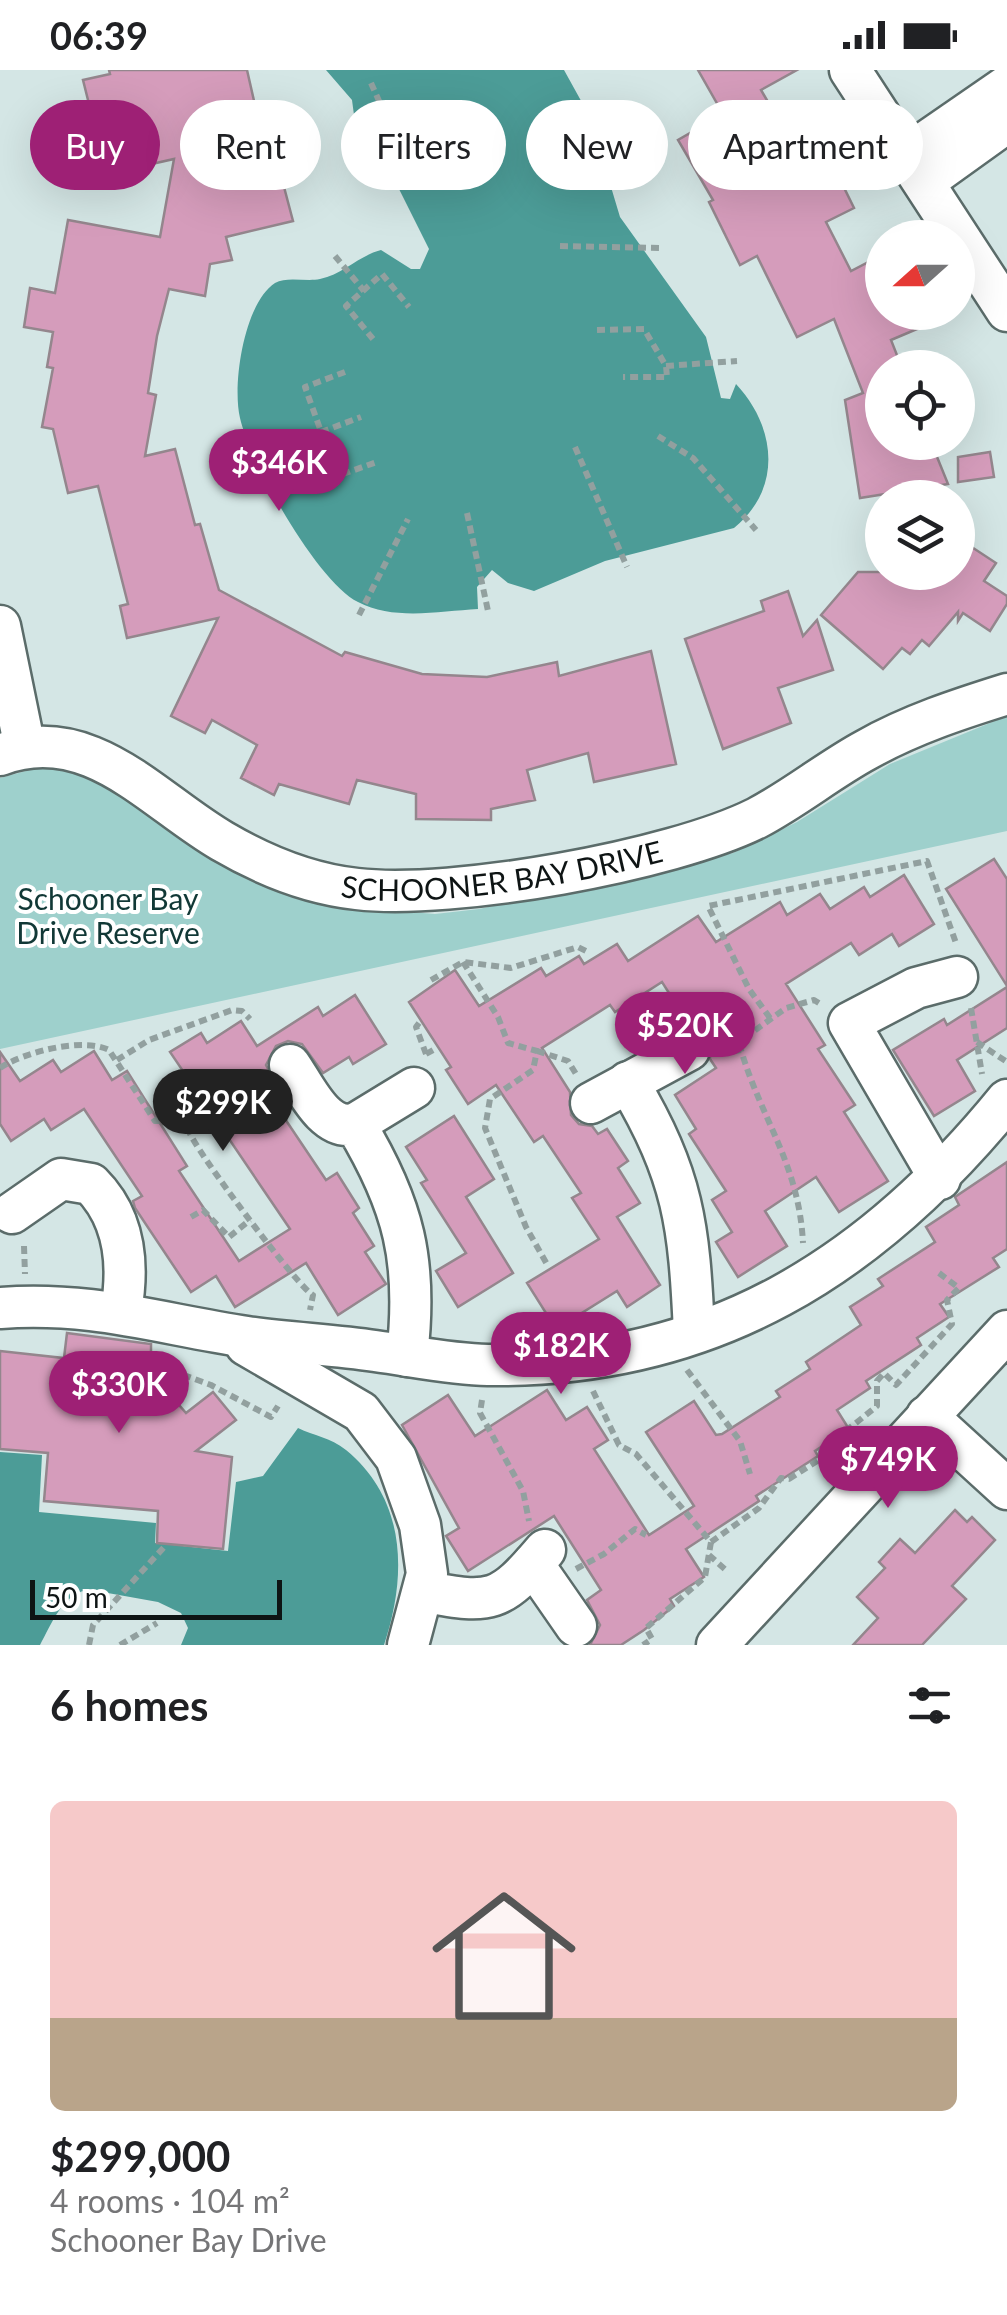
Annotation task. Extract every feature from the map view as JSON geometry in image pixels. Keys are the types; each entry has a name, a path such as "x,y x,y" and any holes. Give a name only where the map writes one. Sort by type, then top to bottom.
{"street":[{"path":"850,70 870,100"},
{"path":"923,162 1007,86"},
{"path":"923,164 1007,122"},
{"path":"923,179 1007,311"},
{"path":"0,626 12,752"},
{"name":"SCHOONER BAY DRIVE","path":"12,752 71,750 117,766 220,840 281,870 355,889 423,891 478,886 575,868 722,832 776,807 878,744 1007,694"},
{"path":"940,1179 849,1024 916,988 963,975"},
{"path":"591,1102 679,1055"},
{"path":"290,1065 328,1118 342,1126 354,1124 424,1068"},
{"path":"628,1082 662,1140 682,1195 692,1255 684,1334"},
{"path":"12,1307 121,1311 200,1328 488,1365 579,1360 684,1334 800,1289 892,1224 940,1179 996,1094"},
{"path":"354,1124 382,1169 402,1225 414,1292 392,1354 360,1382 361,1412"},
{"path":"12,1214 61,1179 91,1184 110,1211 126,1253 121,1311"},
{"path":"200,1328 267,1355 361,1412 388,1444 409,1486 425,1548 425,1592 408,1645"},
{"path":"717,1645 1007,1331"},
{"path":"928,1416 1007,1489"},
{"path":"425,1592 467,1601 490,1600 508,1590 538,1557 576,1626"}],"path":[{"path":"371,83 378,100"},
{"path":"560,246 662,248"},
{"path":"335,256 364,290"},
{"path":"372,339 346,306 382,274 410,306"},
{"path":"597,330 644,329 666,366 666,376 623,377"},
{"path":"666,366 738,361"},
{"path":"344,372 304,387 337,476 376,462"},
{"path":"232,467 361,417"},
{"path":"658,436 692,458 756,530"},
{"path":"575,447 628,568"},
{"path":"467,514 488,611"},
{"path":"360,615 408,519"},
{"path":"770,1018 749,989 708,906 927,861 963,975 976,1042 996,1094"},
{"path":"431,980 463,962 511,968 578,946 586,950"},
{"path":"463,962 498,1017 508,1043 537,1051 532,1070 490,1099 485,1128 526,1228 548,1266"},
{"path":"800,1289 799,1200 782,1144 740,1050 743,1038 770,1018 814,1000 849,1024"},
{"path":"117,1060 149,1040 232,1010 242,1011 250,1020"},
{"path":"419,1023 424,1068"},
{"path":"976,1042 1007,1062"},
{"path":"0,1068 36,1054 98,1045 117,1060 155,1121 166,1121 179,1112 214,1110 290,1065"},
{"path":"424,1068 435,1049"},
{"path":"679,1055 740,1050"},
{"path":"189,1114 193,1137 229,1196 286,1261 305,1292 313,1295 305,1342"},
{"path":"191,1217 202,1210 210,1213 229,1237 250,1220"},
{"path":"12,1214 24,1245 12,1307"},
{"path":"642,1645 652,1639 646,1628 706,1577 711,1542 759,1508 781,1478 789,1479 822,1458 821,1451 877,1406 877,1381 884,1373 896,1385 952,1324 947,1300 959,1288 939,1273"},
{"path":"684,1334 691,1380 740,1441 750,1474"},
{"path":"579,1360 619,1445 632,1450 711,1542"},
{"path":"488,1365 480,1413 523,1491 538,1557 604,1554 634,1529 646,1535"},
{"path":"89,1645 93,1626 166,1545"},
{"path":"708,1555 726,1571"},
{"path":"120,1645 157,1623"}],"green space":[{"name":"Schooner Bay Drive Reserve","path":"1007,716 1007,831 0,1049 0,778 48,765 93,776 126,794 177,835 265,886 362,908 435,914 479,909 733,853 797,822 890,764"}],"shaded area":[{"path":"326,70 564,70 581,100 526,100 526,190 612,190 620,217 706,337 721,398 730,399 736,384 750,401 766,439 767,477 750,512 734,528 605,561 534,591 508,583 492,570 477,587 478,609 417,613 372,608 342,590 324,571 271,491 240,418 239,366 255,308 275,283 329,277 381,250 411,269 420,269 429,249 400,190 506,190 506,100 352,100"},
{"path":"298,1428 346,1450 366,1470 391,1515 398,1566 384,1645 181,1645 188,1628 181,1613 158,1602 91,1590 66,1602 40,1645 0,1645 0,1452 42,1455 39,1512 156,1523 155,1543 228,1551 236,1482 263,1476"}],"building":[{"path":"109,70 247,70 254,100 180,100 180,190 285,190 293,221 226,237 232,260 210,264 205,296 169,289 157,336 148,393 156,395 145,456 175,449 195,525 200,524 219,590 342,656 345,652 422,674 487,677 557,662 559,676 651,651 676,764 594,782 588,753 527,770 535,800 491,809 491,820 416,819 416,794 357,780 349,804 279,784 274,795 241,778 257,745 212,720 205,733 171,716 218,618 127,638 120,606 128,604 98,486 68,493 53,429 42,427 53,368 47,367 53,332 24,327 30,288 55,293 68,220 160,237 174,159 160,162 160,100 88,100 83,80 110,74"},
{"path":"698,70 797,70 761,90 767,100 715,100"},
{"path":"688,134 688,157 678,140"},
{"path":"707,190 845,190 854,208 826,222 851,271 865,264 865,330 915,330 891,340 895,350 865,350 865,460 938,460 946,480 865,480 865,497 860,498 845,400 863,393 834,319 797,337 757,256 740,265 709,202 713,200"},
{"path":"990,452 994,477 958,480 958,460 975,460 975,454"},
{"path":"975,549 996,563 984,581 1007,596 1007,604 990,631 963,613 958,621 958,612 929,646 922,640 910,654 902,648 883,669 821,615 858,572 865,572 865,590 975,590"},
{"path":"788,591 803,636 817,620 833,670 778,688 791,723 723,749 685,639 764,611 761,601"},
{"path":"994,859 1007,879 1007,986 946,889"},
{"path":"904,875 934,924 899,946 892,934 859,955 851,943 786,984 825,1045 818,1049 855,1105 844,1112 888,1181 839,1212 816,1177 765,1211 787,1246 738,1277 716,1242 732,1232 712,1200 726,1191 689,1134 696,1129 675,1095 716,1068 710,1059 710,1040 690,1026 662,982 615,1012 610,1005 542,1048 570,1092 571,1115 579,1124 592,1126 598,1134 607,1129 628,1161 618,1168 640,1203 617,1217 660,1285 627,1307 617,1291 556,1329 527,1283 599,1239 572,1198 581,1193 543,1136 534,1142 496,1085 468,1104 446,1070 451,1067 409,1002 455,970 479,1006 541,968 546,976 579,956 584,964 617,944 628,961 698,916 716,942 780,902 787,915 820,894 830,909 864,887 870,897"},
{"path":"1007,987 1007,1028 957,1060 975,1091 934,1116 893,1050 944,1019 947,1025"},
{"path":"355,995 386,1044 353,1064 349,1057 323,1073 302,1044 288,1041 276,1046 266,1065 283,1098 275,1104 326,1180 337,1173 359,1208 353,1213 374,1246 365,1252 386,1284 338,1315 306,1263 235,1307 216,1276 191,1292 135,1208 133,1201 142,1196 84,1109 51,1130 44,1119 11,1141 0,1124 0,1052 20,1081 53,1060 61,1072 94,1051 112,1080 127,1071 187,1166 179,1171 239,1261 290,1229 170,1052 201,1033 207,1043 241,1021 257,1046 318,1007 323,1016"},
{"path":"454,1116 494,1179 466,1197 513,1273 458,1307 436,1271 466,1253 421,1183 427,1180 406,1147"},
{"path":"1007,1162 1007,1249 993,1258 999,1267 940,1304 949,1317 917,1338 921,1345 866,1381 870,1388 837,1410 849,1429 815,1451 818,1456 756,1496 759,1501 686,1549 704,1577 670,1599 674,1606 644,1630 621,1645 590,1645 600,1625 587,1600 601,1590 554,1516 468,1571 446,1536 459,1528 402,1425 448,1395 475,1436 547,1390 566,1420 587,1407 608,1440 594,1449 649,1535 694,1506 646,1432 694,1401 716,1435 722,1434 780,1397 776,1391 810,1369 806,1362 861,1325 850,1307 883,1286 878,1279 935,1242 926,1227 959,1205 955,1197"},
{"path":"67,1333 151,1344 151,1352 163,1355 161,1384 186,1413 213,1392 236,1420 196,1451 232,1457 223,1549 157,1543 158,1511 44,1501 48,1453 0,1449 0,1351 64,1358"},
{"path":"955,1510 967,1522 972,1517 995,1540 952,1586 966,1599 922,1645 853,1645 878,1618 857,1597 885,1568 879,1562 900,1539 915,1553"}]}
